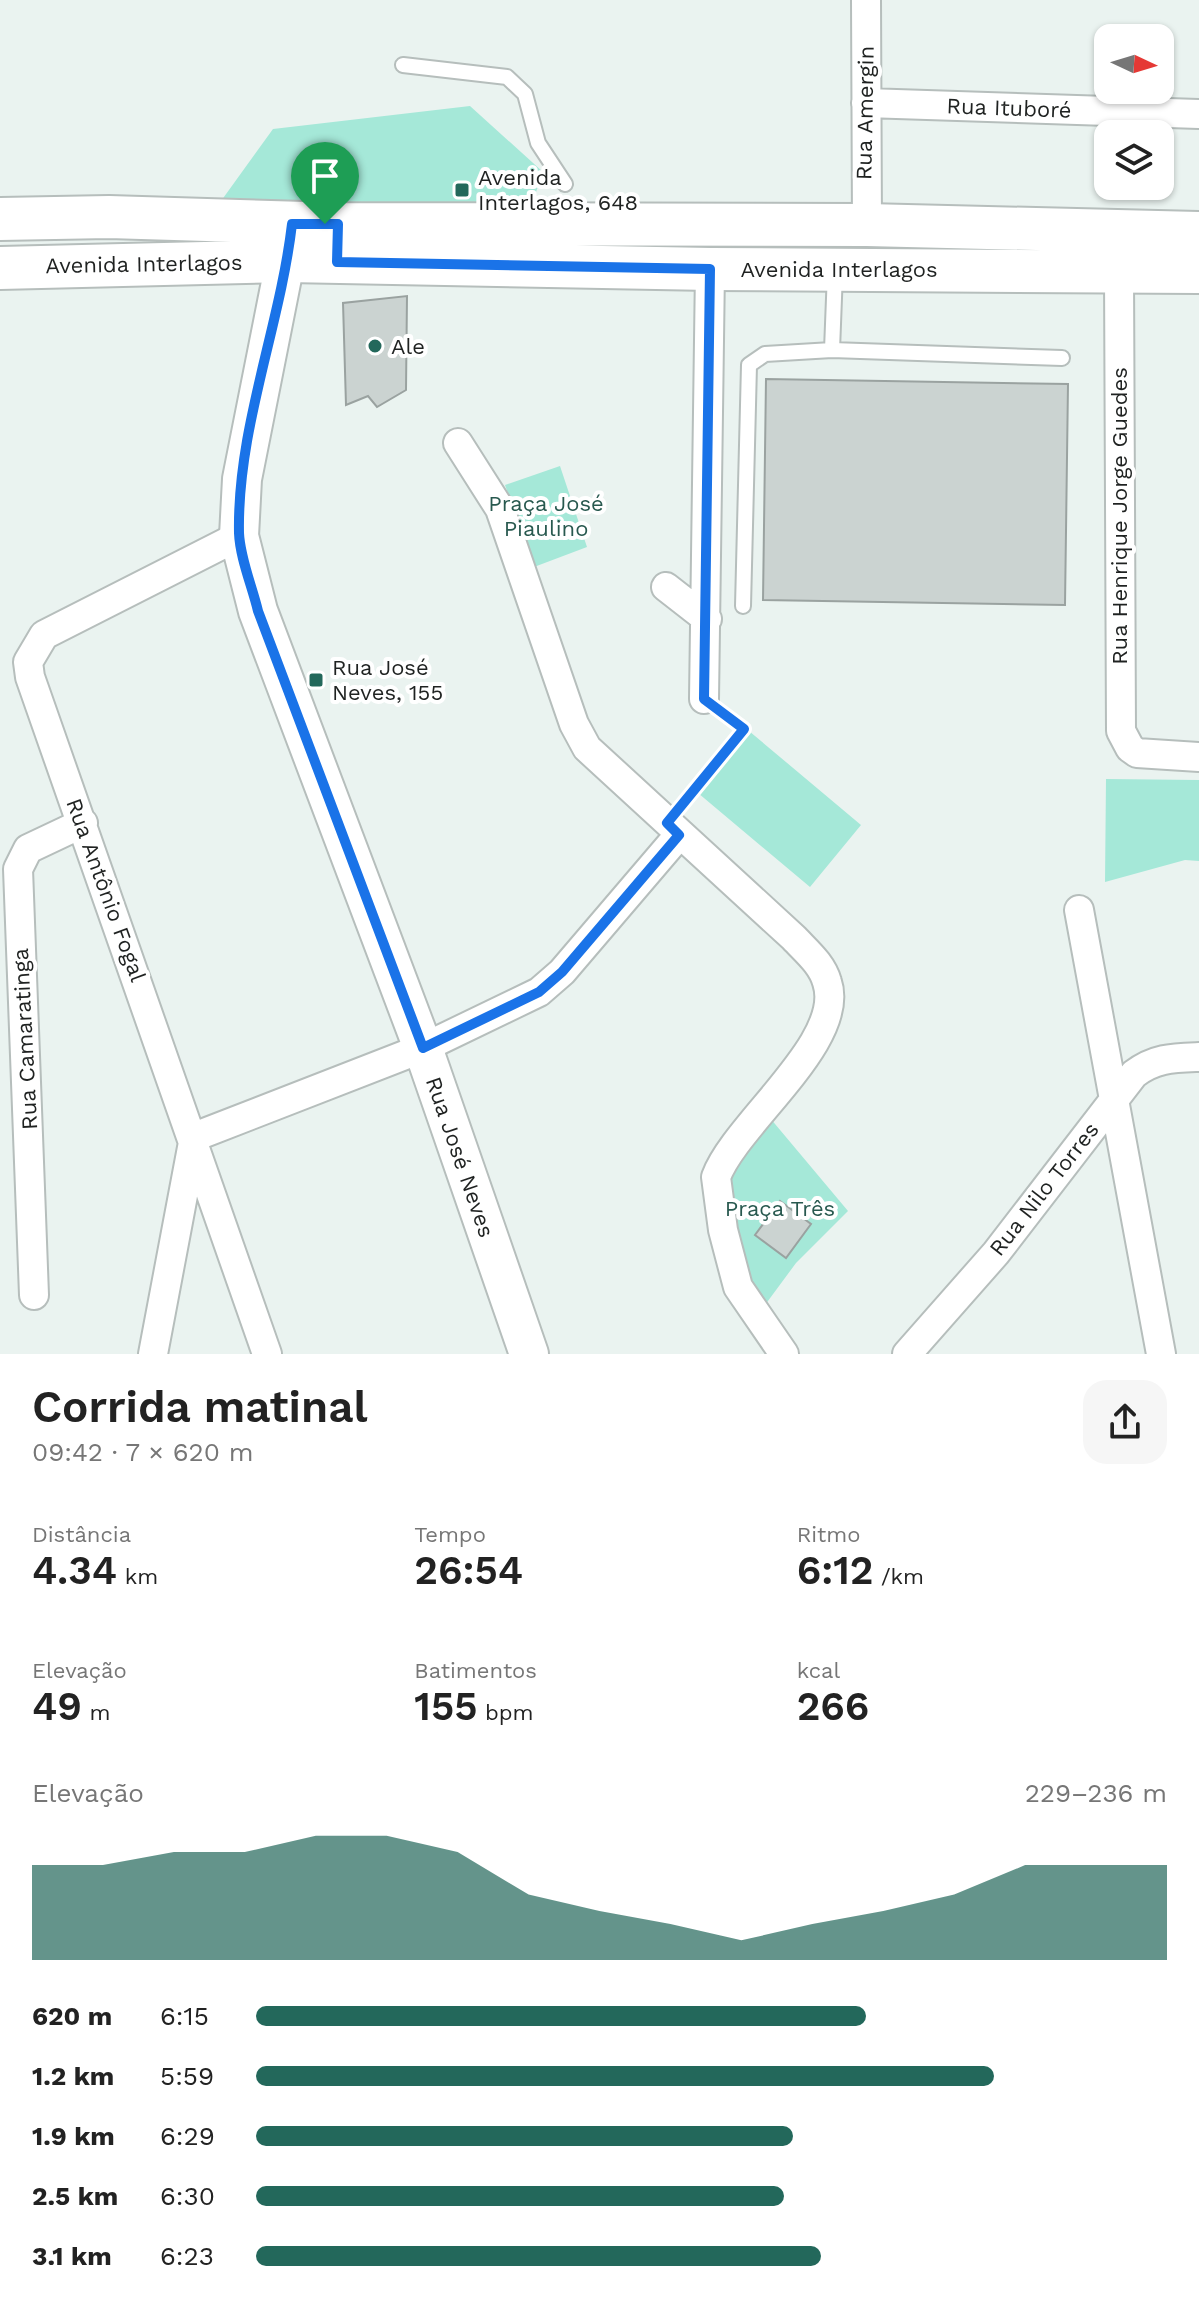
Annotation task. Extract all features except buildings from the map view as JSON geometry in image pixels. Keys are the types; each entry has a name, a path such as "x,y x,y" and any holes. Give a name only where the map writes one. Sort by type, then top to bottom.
{"main road":[{"name":"Avenida Interlagos","path":"0,219 109,217 290,242"},
{"name":"Avenida Interlagos","path":"337,243 867,225 1199,233"},
{"name":"Avenida Interlagos","path":"0,268 290,242 710,269 1199,272"}],"street":[{"name":"Rua Amergin","path":"866,0 867,225"},
{"name":"Rua Ituboré","path":"866,103 1199,114"},
{"name":"Rua José Neves","path":"290,242 251,427 242,479 239,536 258,611 423,1048 529,1354"},
{"path":"704,699 710,269"},
{"name":"Rua Henrique Jorge Guedes","path":"1119,273 1119,704 1124,740 1137,753 1199,757"},
{"path":"458,443 500,509 580,737 593,756 816,960 829,985 829,1007 815,1039 716,1177 723,1230 738,1287 784,1354"},
{"name":"Rua Antônio Fogal","path":"239,536 44,635 28,662 30,677 194,1137 267,1354"},
{"path":"666,587 707,619"},
{"name":"Rua Camaratinga","path":"34,1295 30,1148 11,1002 18,869 21,857 28,849 83,823"},
{"path":"153,1354 194,1137 423,1048 539,992 562,972 673,829"},
{"path":"1079,910 1161,1354"},
{"name":"Rua Nilo Torres","path":"907,1354 996,1253 1114,1098 1149,1063 1169,1058 1199,1057"}],"lane":[{"path":"403,65 507,77 525,94 538,143 565,184"},
{"path":"832,350 835,268"},
{"path":"743,606 749,365 765,354 832,350 1062,358"}],"path":[{"path":"673,829 744,729 704,699"}],"green space":[{"path":"470,106 543,172 528,215 216,208 273,129"},
{"name":"Praça José Piaulino","path":"560,466 587,547 534,567 505,485"},
{"path":"749,731 861,825 810,887 698,793"},
{"path":"1106,779 1199,780 1199,861 1185,860 1105,882"},
{"name":"Praça Três","path":"770,1118 848,1211 796,1263 765,1305 747,1278 725,1189 733,1166"}],"place":[{"name":"Avenida Interlagos, 648","path":"462,190"},
{"name":"Ale","path":"375,346"},
{"name":"Rua José Neves, 155","path":"316,680"}],"route":[{"path":"292,224 325,224 338,224 337,262 710,269 704,699 744,729 667,823 679,835 562,972 539,992 423,1048 258,611 239,536 242,479 288,261 292,224"}]}
